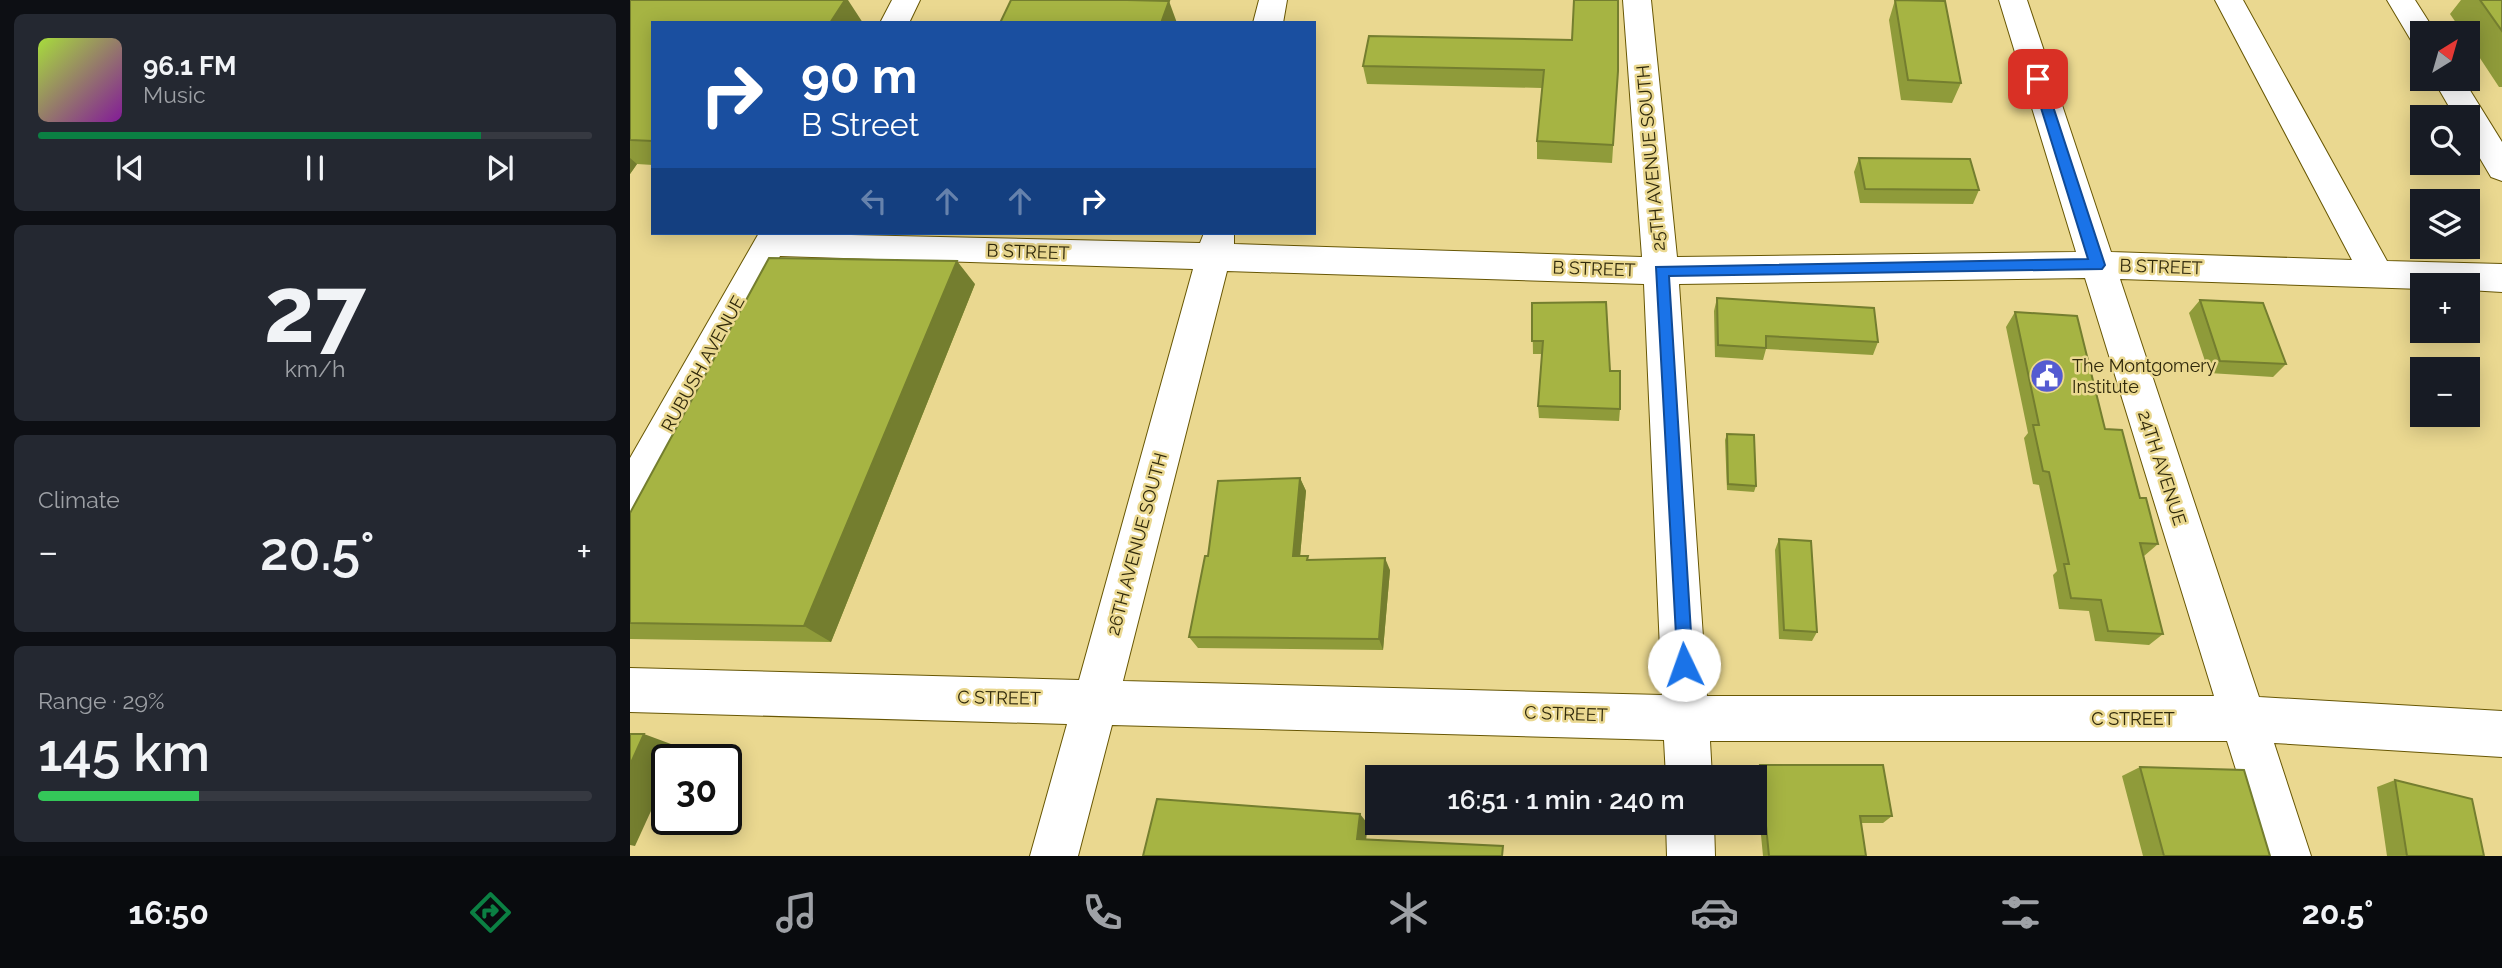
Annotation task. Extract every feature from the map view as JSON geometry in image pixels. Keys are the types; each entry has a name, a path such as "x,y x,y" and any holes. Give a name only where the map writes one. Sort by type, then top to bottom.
{"street":[{"path":"895,21 906,0"},
{"path":"1268,21 1273,0"},
{"name":"25TH AVENUE SOUTH","path":"1637,0 1661,271 1689,765"},
{"name":"24TH AVENUE","path":"2012,0 2287,856"},
{"path":"2229,0 2377,274"},
{"path":"2401,0 2414,21"},
{"path":"2455,91 2502,169"},
{"name":"B STREET","path":"774,238 1217,245 1661,271 2097,265 2502,278"},
{"name":"RUBUSH AVENUE","path":"630,495 774,238"},
{"name":"26TH AVENUE SOUTH","path":"1054,856 1217,245"},
{"name":"C STREET","path":"630,690 1096,700 1687,718 2243,719 2502,734"},
{"path":"1690,835 1691,856"}],"building":[{"path":"630,0 845,0 831,21 651,21 651,141 630,140"},
{"path":"1011,0 1169,1 1162,21 1001,21"},
{"path":"1574,0 1618,0 1618,71 1613,145 1537,141 1544,70 1363,66 1369,36 1572,40"},
{"path":"1895,0 1945,1 1961,83 1908,80"},
{"path":"2480,0 2502,0 2502,31"},
{"path":"1859,158 1970,159 1979,190 1865,189"},
{"path":"769,258 957,261 804,626 630,623 630,513"},
{"path":"1717,298 1874,308 1878,342 1766,336 1766,348 1718,345"},
{"path":"2200,300 2263,303 2286,364 2220,361"},
{"path":"1606,302 1610,371 1620,371 1620,409 1538,406 1543,341 1532,341 1532,303"},
{"path":"2015,312 2077,316 2105,429 2122,430 2140,498 2146,498 2158,544 2140,543 2163,634 2108,631 2101,600 2071,598 2064,564 2069,564 2049,472 2043,471 2033,425 2039,425"},
{"path":"1727,434 1754,435 1756,486 1728,484"},
{"path":"1300,478 1293,556 1308,556 1307,560 1385,558 1379,639 1189,637 1205,556 1208,556 1218,481"},
{"path":"1779,539 1811,541 1817,632 1784,630"},
{"path":"630,734 644,734 630,765"},
{"path":"1767,765 1883,765 1892,816 1860,816 1866,856 1769,856"},
{"path":"2140,767 2244,770 2270,856 2164,856"},
{"path":"2395,780 2472,799 2484,856 2407,856"},
{"path":"1157,799 1360,814 1357,839 1503,846 1502,856 1143,856"}],"place":[{"name":"The Montgomery Institute","path":"2047,376"}],"route":[{"path":"1684,665 1661,271 2097,265 2038,79"}]}
